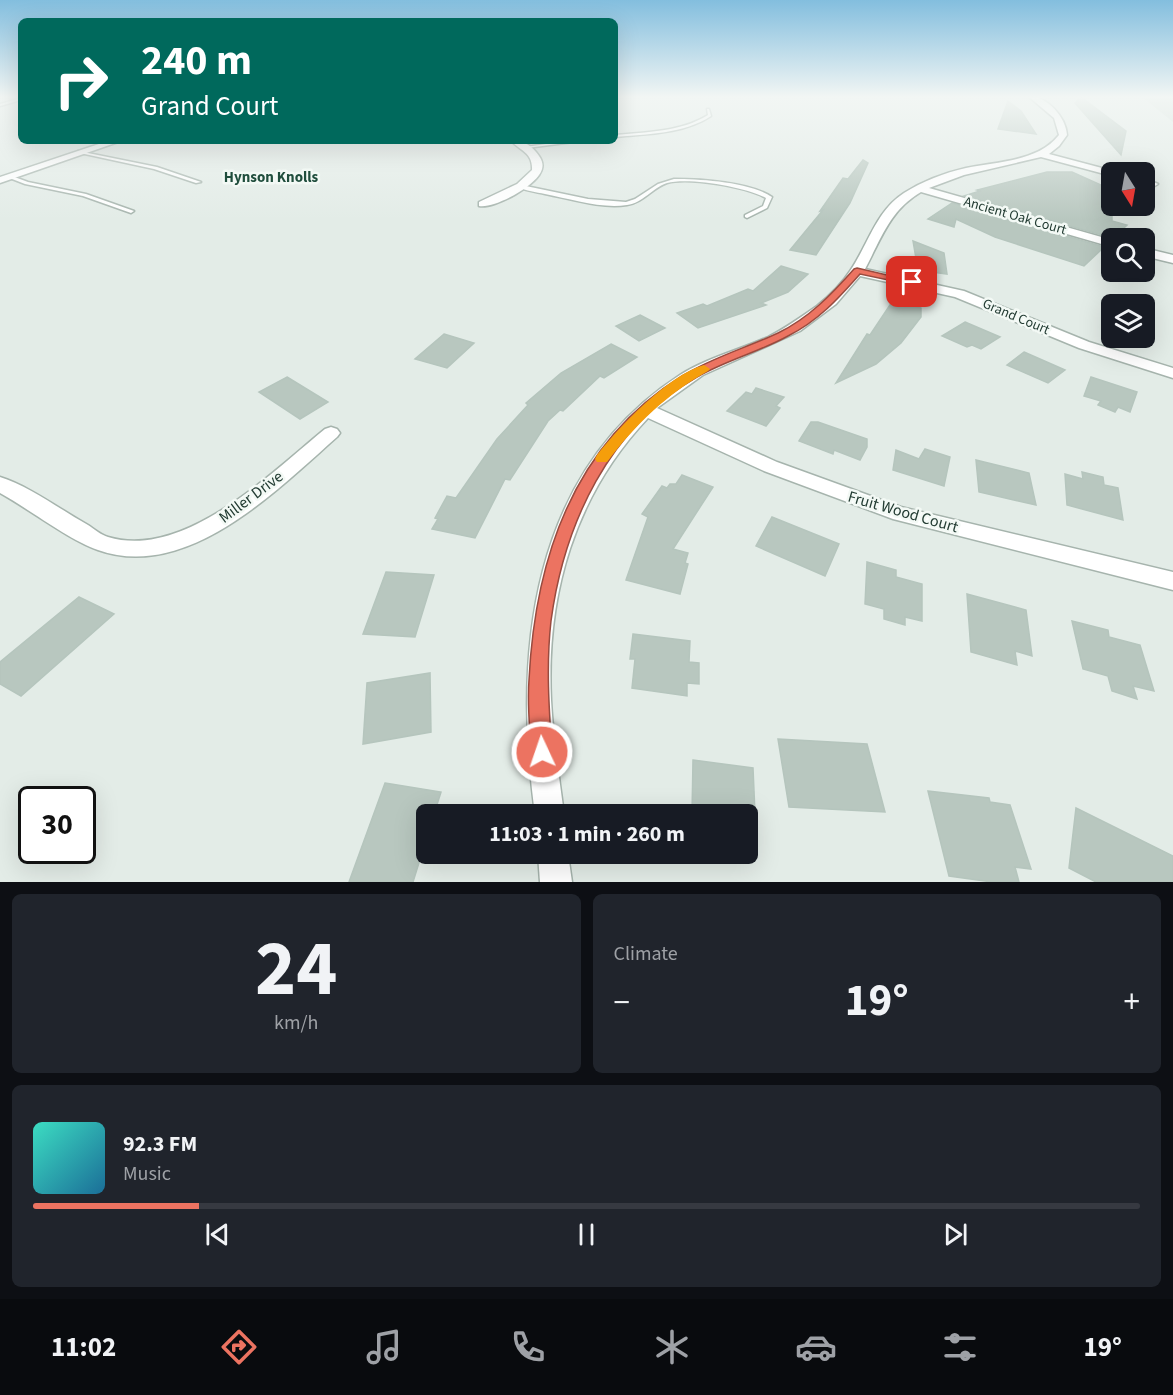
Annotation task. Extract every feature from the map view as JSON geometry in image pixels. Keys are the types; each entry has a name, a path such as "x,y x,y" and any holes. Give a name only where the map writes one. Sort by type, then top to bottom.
{"street":[{"path":"548,804 538,682 542,622 552,570 566,525 597,465 621,434 645,409 686,379 716,362 783,335 829,303 857,271 886,214 896,202 919,188 957,173 1040,154 1061,140 1062,137"},
{"path":"4,178 107,144"},
{"path":"483,204 521,187 529,181 538,167 537,157 521,144"},
{"path":"1040,154 1101,170"},
{"name":"Ancient Oak Court","path":"919,188 1101,241"},
{"path":"1155,255 1173,259"},
{"name":"Grand Court","path":"857,271 959,294 1084,345 1173,373"},
{"name":"Fruit Wood Court","path":"645,409 757,462 900,514 1173,581"},
{"name":"Miller Drive","path":"0,484 105,545 126,549 146,548 197,534 223,520 331,433"},
{"path":"554,864 556,882"}],"lane":[{"path":"527,147 553,144"},
{"path":"80,152 155,168 198,182"},
{"path":"4,178 84,195 130,211"},
{"path":"521,187 615,204 639,201 654,188 674,181 737,187 758,191 769,197 765,207 747,216"}],"building":[{"path":"1105,137 1125,137 1121,155"},
{"path":"863,160 868,163 850,203 816,255 790,250 823,210 820,211 843,178 848,179"},
{"path":"1047,172 1072,172 1101,185 1101,216 1112,216 1112,221 1127,225 1124,228 1101,228 1101,235 964,196 980,191 977,190"},
{"path":"952,203 1101,246 1101,250 1084,266 995,237 956,219 954,227 928,219"},
{"path":"913,241 944,253 947,274 918,270"},
{"path":"781,266 808,274 788,292 761,303 766,305 698,328 677,313 703,304 707,306 748,289 753,291"},
{"path":"894,299 921,308 921,317 901,343 876,364 836,383 867,334 870,335"},
{"path":"640,315 665,328 639,341 616,326"},
{"path":"965,322 1000,337 981,349 972,345 967,347 942,336"},
{"path":"444,334 474,343 447,368 415,359"},
{"path":"611,344 637,357 604,378 600,376 563,411 560,410 548,421 510,480 505,479 475,538 432,529 438,519 435,518 447,496 456,498 497,439 528,405 526,403 561,373"},
{"path":"1024,352 1065,370 1048,383 1007,365"},
{"path":"287,377 328,402 300,419 259,392"},
{"path":"1091,377 1137,392 1130,412 1118,407 1115,412 1098,405 1101,401 1084,396"},
{"path":"756,388 784,397 776,406 780,408 766,426 727,411 746,392 752,394"},
{"path":"811,422 818,422 867,439 867,447 860,460 834,450 833,454 799,441"},
{"path":"925,449 950,457 944,486 893,470 896,450 919,459"},
{"path":"976,460 1029,473 1036,505 979,492"},
{"path":"1082,472 1103,477 1104,485 1118,488 1123,520 1067,505 1065,474 1083,479"},
{"path":"682,475 713,487 673,549 688,553 685,563 688,564 680,594 626,580 648,517 642,514 662,486 667,488 670,484 676,484"},
{"path":"772,517 839,544 825,576 756,546"},
{"path":"867,562 896,570 896,577 922,584 922,621 905,617 905,625 884,619 884,609 865,604"},
{"path":"386,572 434,575 415,637 363,634"},
{"path":"967,594 1026,610 1032,656 1015,651 1017,665 971,652"},
{"path":"79,597 114,614 21,696 0,684 0,662"},
{"path":"1072,621 1108,630 1109,637 1140,645 1154,691 1133,686 1137,699 1112,691 1108,676 1083,669"},
{"path":"633,634 690,641 689,662 699,663 699,684 687,683 687,696 632,688 635,659 630,659"},
{"path":"430,673 431,732 363,744 367,683"},
{"path":"778,739 867,744 885,812 789,807"},
{"path":"693,760 753,768 755,804 692,804"},
{"path":"385,783 441,792 437,804 416,804 416,864 419,864 413,882 349,882"},
{"path":"928,791 989,798 990,802 1010,805 1031,869 1015,867 1019,882 992,882 949,876"},
{"path":"1076,808 1173,856 1173,882 1096,882 1069,868"}],"slow traffic":[{"path":"602,459 621,434 645,409 686,379 704,369"}],"district":[{"name":"Hynson Knolls","path":"271,177"}],"route":[{"path":"542,752 538,682 542,622 552,570 566,525 577,501 597,465 621,434 645,409 686,379 716,362 783,335 806,321 829,303 857,271 912,282"}]}
